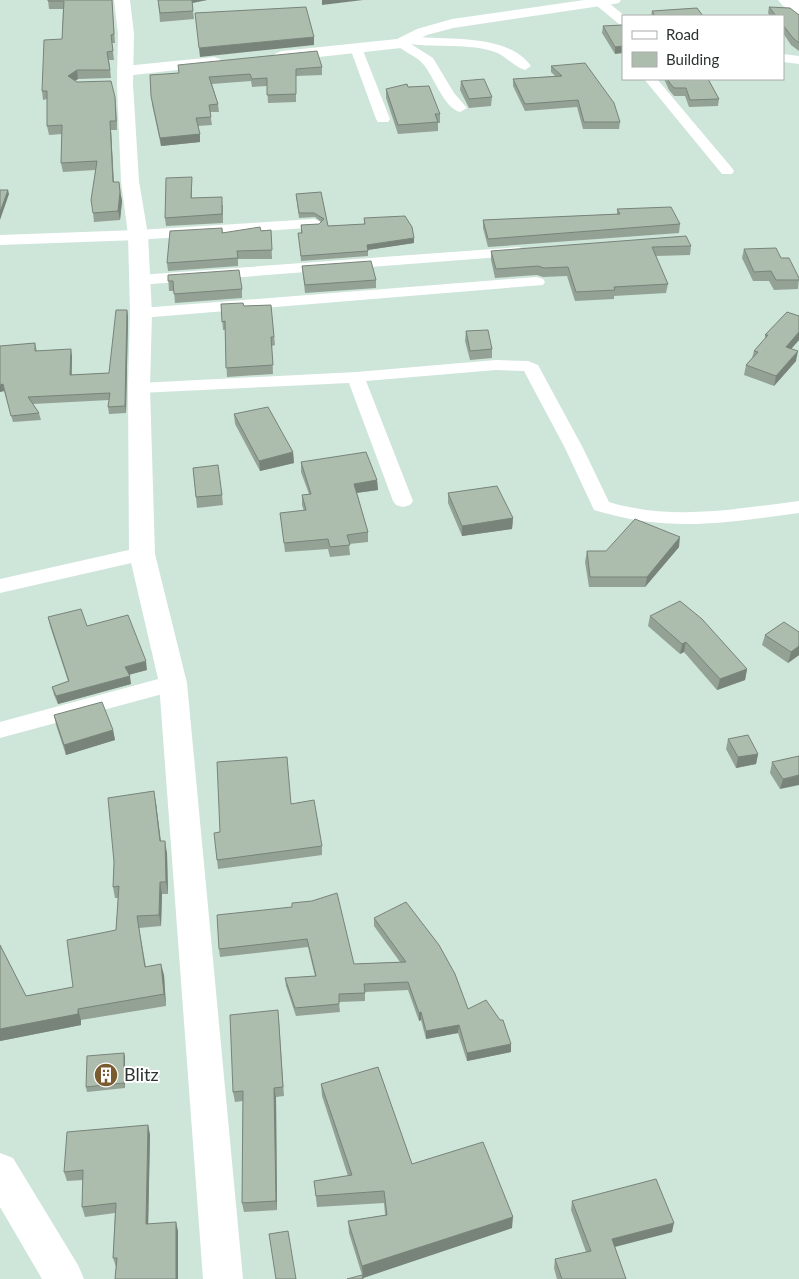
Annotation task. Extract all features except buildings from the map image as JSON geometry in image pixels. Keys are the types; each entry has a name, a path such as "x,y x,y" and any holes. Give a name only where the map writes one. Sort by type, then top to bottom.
{"main road":[{"path":"122,0 126,34 121,80 130,181 138,235 141,313 139,388 142,554 173,683 223,1279"},
{"path":"0,1171 64,1279"}],"street":[{"path":"404,42 422,32 452,24 607,1 622,21"},
{"path":"791,2 799,16"},
{"path":"404,42 428,61 449,95 460,108"},
{"path":"270,57 404,42 486,46 514,55 525,66"},
{"path":"356,48 384,119"},
{"path":"784,58 799,60"},
{"path":"121,80 231,61"},
{"path":"651,80 728,171"},
{"path":"0,240 138,235 314,224"},
{"path":"139,280 532,251"},
{"path":"141,313 537,282"},
{"path":"139,388 356,377 496,365 528,366 532,369 574,448 601,506 614,511 636,515 682,518 721,517 799,507"},
{"path":"356,377 403,501"},
{"path":"0,586 142,554"},
{"path":"0,730 173,683"}],"place":[{"name":"Blitz","path":"106,1075"}]}
